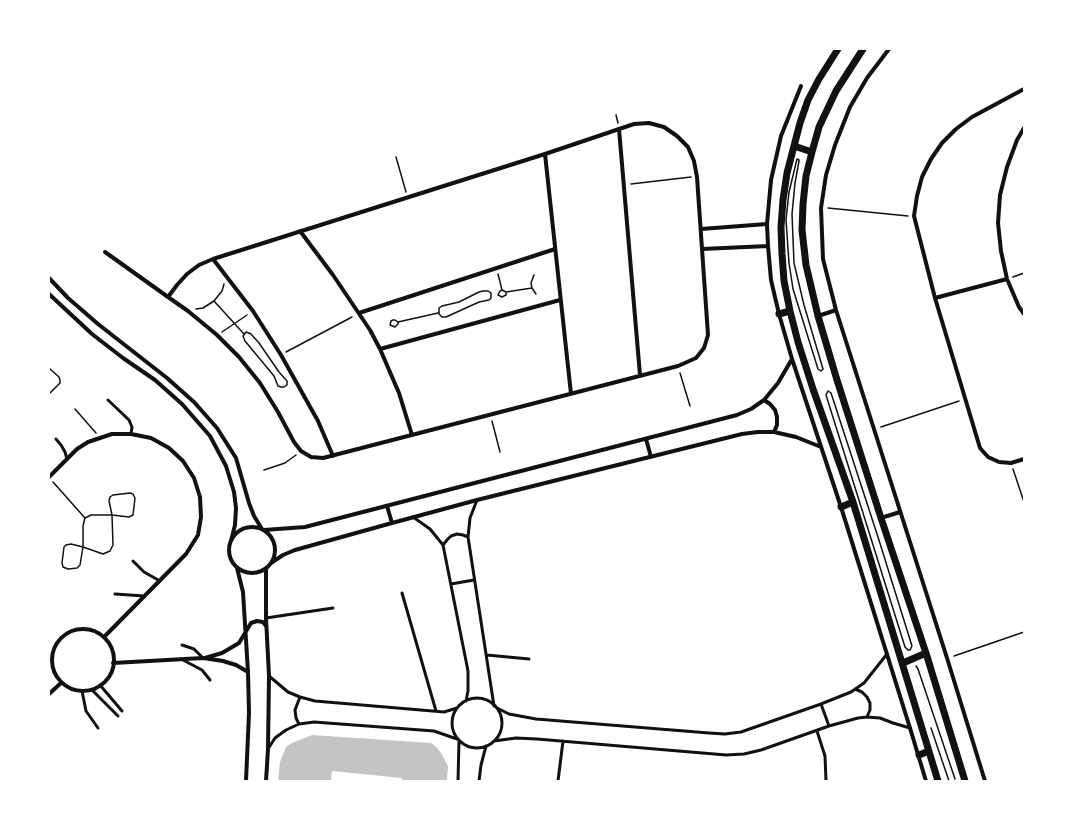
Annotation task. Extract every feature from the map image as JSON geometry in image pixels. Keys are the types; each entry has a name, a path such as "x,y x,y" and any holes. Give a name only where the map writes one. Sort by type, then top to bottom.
{"street":[{"path":"838,49 818,79 808,100 794,146 783,200 781,227 784,274 790,311 813,389 853,502 938,781"},
{"path":"863,49 836,91 820,127 812,152 806,176 802,230 806,265 818,316 881,518 926,653 965,781"},
{"path":"889,49 867,78 850,107 835,145 826,175 821,208 822,259 873,430 947,658 984,781"},
{"path":"801,86 781,136 771,180 767,224 771,280 792,359 841,507 926,781"},
{"path":"1024,89 972,117 956,129 942,143 922,177 916,196 914,216 935,298 980,448 988,457 999,462 1011,463 1024,459"},
{"path":"105,252 168,297 188,311 217,335 239,356 260,383 294,442 301,451 311,456 323,458 678,366 696,358 704,348 708,335 697,176 694,161 688,147 677,136 664,127 649,124 634,124 545,154 213,259 199,265 187,274 177,284 168,297"},
{"path":"1024,128 1017,140 1007,167 1000,195 998,223 1001,251 1007,279 1024,314"},
{"path":"619,129 640,375"},
{"path":"794,146 812,152"},
{"path":"545,154 571,394"},
{"path":"701,229 767,224"},
{"path":"300,231 359,313 380,350 399,393 412,435"},
{"path":"702,249 768,246"},
{"path":"359,313 555,249"},
{"path":"213,259 253,311 281,354 311,408 333,456"},
{"path":"49,278 68,298 98,324 168,378 194,402 218,428 236,458 249,503 254,516 263,530"},
{"path":"935,298 1007,279"},
{"path":"49,294 92,334 155,380 182,404 210,436 226,466 234,492 236,508 235,525 229,550 232,560 237,568 243,592 246,634 249,713 246,781"},
{"path":"380,350 560,300"},
{"path":"818,316 836,310"},
{"path":"779,314 790,311"},
{"path":"263,530 305,527 737,415 751,409 764,400 778,383 792,359"},
{"path":"764,400 775,410 777,425 774,432"},
{"path":"237,568 247,572 257,572 266,568 283,555 295,550 477,500 742,434 774,432 796,437 821,447"},
{"path":"49,478 67,459 88,442 112,434 132,434 151,438 168,448 183,461 194,478 200,497 201,517 198,535 186,554 104,637"},
{"path":"646,439 651,457"},
{"path":"841,507 853,502"},
{"path":"387,506 392,523"},
{"path":"881,518 900,512"},
{"path":"231,541 241,530 248,527 255,527 263,530 270,535 275,549 271,563"},
{"path":"266,568 266,626 269,676 266,781"},
{"path":"203,658 231,649 239,643 246,634 251,623 257,620 263,622 266,626"},
{"path":"77,629 86,629 104,637 112,649 113,664 109,676 100,685 92,690 82,691 71,689 61,683 55,675 52,666 52,656 54,647 67,633 77,629"},
{"path":"903,663 926,653"},
{"path":"113,664 203,658 223,661 248,672"},
{"path":"49,694 61,683"},
{"path":"918,755 929,751"}],"lane":[{"path":"108,400 129,420 132,427 132,434"},
{"path":"56,440 61,445 67,459"},
{"path":"477,500 470,518 468,538 496,707 500,714 502,725 494,741"},
{"path":"413,517 430,529 443,546 468,671 468,691 466,701"},
{"path":"443,546 446,540 457,534 468,538"},
{"path":"133,561 144,572 160,581"},
{"path":"451,584 474,580"},
{"path":"402,593 436,711"},
{"path":"115,594 144,596"},
{"path":"266,618 333,608"},
{"path":"182,645 194,648 203,658"},
{"path":"458,781 458,740 452,726 454,713 466,701 478,698 489,702 509,714 536,719 725,734 751,729 821,704 855,689 871,675 887,654"},
{"path":"487,655 529,659"},
{"path":"181,659 202,670 210,680"},
{"path":"269,676 288,692 316,701 436,711 451,711 458,708"},
{"path":"100,685 122,711"},
{"path":"855,689 862,692 870,703 870,710 867,717"},
{"path":"92,690 118,716"},
{"path":"82,691 86,711 98,728"},
{"path":"299,724 296,718 295,710 300,697"},
{"path":"821,704 829,726"},
{"path":"268,749 276,738 286,730 299,724 314,722 434,731 458,740 469,747 475,748 486,746 494,741 516,738 726,755 744,754 761,750 829,726 867,717 880,718 910,728"},
{"path":"817,731 825,756 827,772 826,781"},
{"path":"558,781 563,741"},
{"path":"479,781 486,746"}],"path":[{"path":"396,157 408,197"},
{"path":"624,185 697,176"},
{"path":"821,208 914,216"},
{"path":"497,268 502,290"},
{"path":"1007,279 1024,273"},
{"path":"534,275 532,279 532,288 536,294"},
{"path":"188,311 203,308 214,301 222,291 227,276"},
{"path":"502,290 506,292 532,288"},
{"path":"498,295 502,290"},
{"path":"439,313 439,308 442,306 459,302 479,292 488,291 492,295 502,297 506,295 506,292"},
{"path":"398,322 439,313 446,317 479,302 490,300 492,295"},
{"path":"214,301 244,334 244,341 274,376 278,386 284,387 287,384 287,381 279,372 259,342 249,332 244,334"},
{"path":"217,335 253,311"},
{"path":"281,354 359,313"},
{"path":"678,366 690,406"},
{"path":"49,368 59,377 60,380 60,383 49,394"},
{"path":"828,391 831,393 912,648 908,650 905,647 826,395 828,391"},
{"path":"873,430 966,399"},
{"path":"75,409 100,438"},
{"path":"490,414 500,452"},
{"path":"264,470 285,463 301,451"},
{"path":"1011,463 1024,502"},
{"path":"49,478 85,518"},
{"path":"85,518 83,526 83,547 80,565 77,568 68,569 63,567 62,563 64,548 66,545 71,544 83,547 103,554 110,551 113,545 112,515 109,501 110,496 133,494 135,498 133,515 129,517 112,515 91,515 85,518"},
{"path":"947,658 1024,632"},
{"path":"912,667 915,666 918,669 955,781"},
{"path":"930,723 949,781"}],"building":[{"path":"312,735 431,743 441,753 448,766 447,781 402,781 402,778 332,771 331,781 278,781 280,762 286,747"}]}
